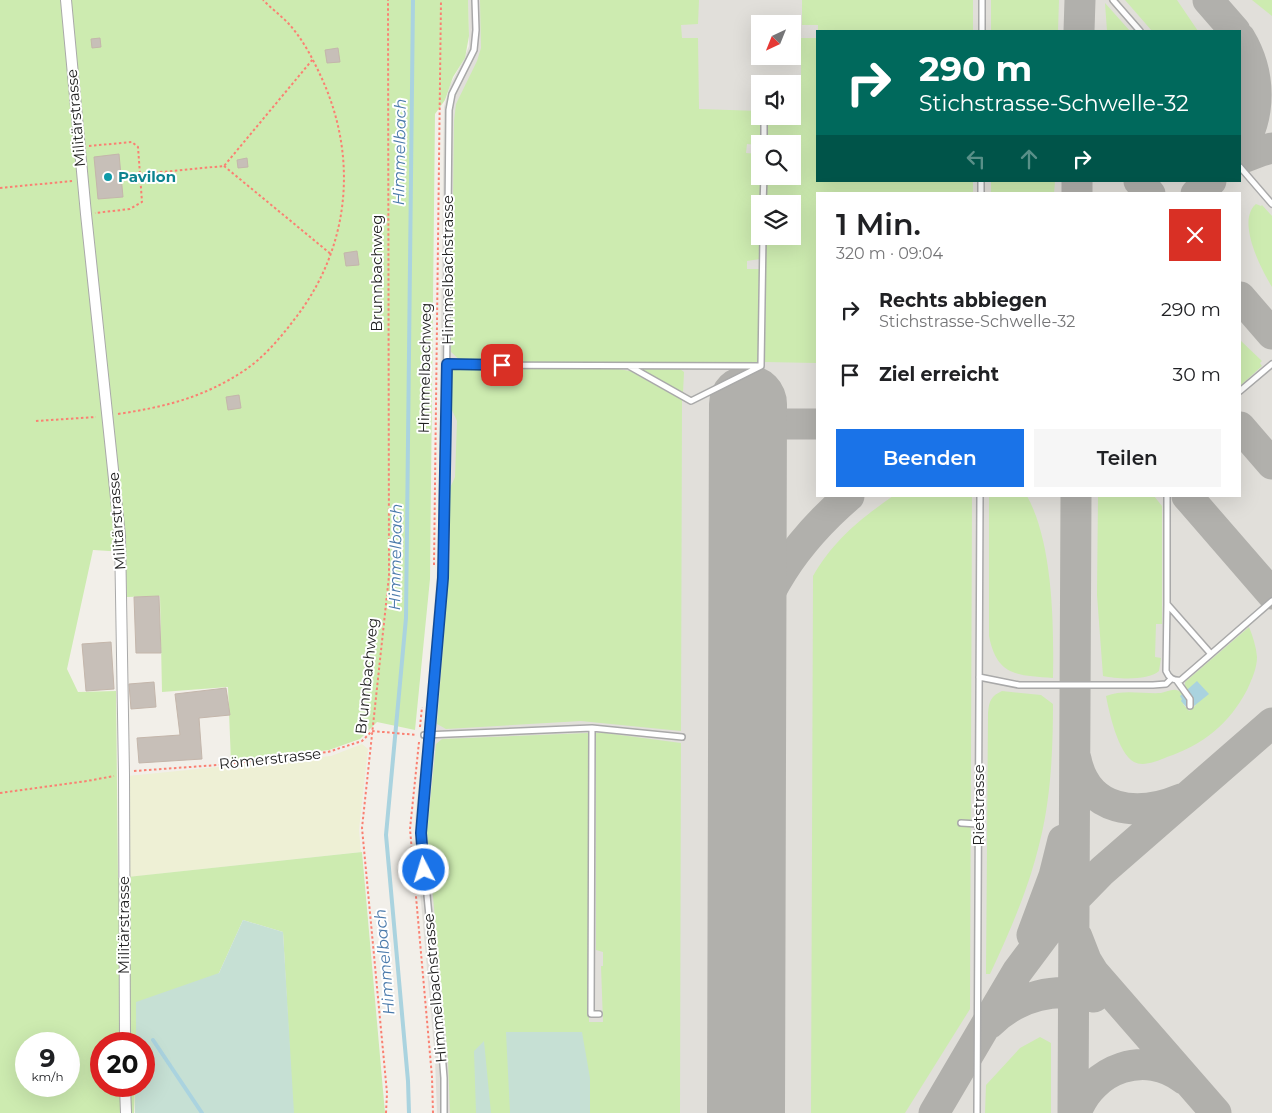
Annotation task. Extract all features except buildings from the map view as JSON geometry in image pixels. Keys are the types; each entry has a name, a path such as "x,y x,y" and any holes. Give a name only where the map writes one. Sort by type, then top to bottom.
{"street":[{"name":"Militärstrasse","path":"66,0 82,180 120,536 124,773 125,1032"},
{"path":"125,1097 126,1113"}],"lane":[{"name":"Himmelbachstrasse","path":"444,1113 441,1040 421,833 443,578 449,110 452,94 474,50 476,36 475,0"},
{"path":"982,0 982,30"},
{"path":"1113,0 1139,30"},
{"path":"1241,168 1272,204"},
{"path":"761,366 763,245"},
{"path":"447,364 761,366"},
{"path":"1241,391 1272,364"},
{"path":"629,366 691,401 761,366"},
{"name":"Rietstrasse","path":"977,1113 980,497"},
{"path":"1167,497 1166,671 1190,699 1190,706"},
{"path":"979,677 1019,685 1166,684 1184,678 1272,601"},
{"path":"1167,604 1211,654"},
{"path":"592,728 591,1014 599,1014"},
{"path":"422,735 592,728 682,737"},
{"path":"961,823 978,824"},
{"path":"591,962 599,962"}],"path":[{"path":"36,421 108,416 155,408 201,395 243,372 279,340 309,300 332,255 342,213 345,172 340,134 333,106 313,59 289,24 263,0"},
{"name":"Brunnbachweg","path":"386,1113 385,1078 362,828 389,576 388,0"},
{"name":"Himmelbachweg","path":"434,567 441,0"},
{"path":"140,174 224,166 313,59"},
{"path":"79,147 132,142 138,147 142,202 130,209 86,214"},
{"path":"224,166 332,255"},
{"path":"0,188 82,180"},
{"path":"422,707 422,735"},
{"path":"372,731 409,734"},
{"name":"Römerstrasse","path":"0,793 86,781 124,773 218,765 328,752 362,741 372,731"}],"shaded area":[{"path":"468,0 1272,0 1272,1113 437,1113 435,1059 415,820 438,557 444,107 450,85 469,46"}],"green space":[{"path":"0,0 468,0 469,36 465,58 453,77 445,100 435,114 430,579 415,730 377,722 360,739 329,750 231,762 228,687 162,692 160,596 127,597 125,552 93,550 67,669 78,692 116,691 118,878 362,852 385,1113 293,1113 283,932 243,920 219,973 150,1032 90,1032 90,1097 135,1097 134,1113 0,1113"},
{"path":"480,0 699,0 698,24 681,25 682,38 698,38 699,109 751,111 751,125 760,125 760,135 751,135 751,144 747,144 746,153 751,153 751,185 760,185 760,195 751,195 751,245 760,245 760,259 747,261 747,269 759,269 758,363 462,362 451,352 454,121 456,104 477,61 481,48"},
{"path":"802,0 973,0 973,30 818,30 818,25 802,25"},
{"path":"991,0 1059,0 1058,30 991,30"},
{"path":"1125,0 1177,0 1197,30 1151,30"},
{"path":"1252,0 1272,0 1272,16"},
{"path":"1105,3 1129,30 1107,30"},
{"path":"801,38 816,38 816,182 973,182 973,192 816,192 816,363 765,362 766,245 801,245 801,195 766,195 767,185 801,185 801,135 767,135 767,125 801,125"},
{"path":"991,182 1055,182 1054,192 991,192"},
{"path":"1256,204 1262,205 1272,216 1272,287 1262,269 1249,233 1250,212"},
{"path":"1241,341 1262,361 1260,363 1262,366 1241,385"},
{"path":"459,368 618,369 630,371 682,400 681,731 581,721 446,729 437,724 450,555 450,488 455,477 457,421 451,408 451,371"},
{"path":"638,368 680,369 684,372 683,393"},
{"path":"892,497 972,497 970,1009 905,1113 811,1113 813,576 839,541"},
{"path":"989,497 1027,497 1036,515 1047,560 1052,610 1053,678 1019,674 1004,667 997,659 989,636"},
{"path":"1098,497 1155,497 1162,506 1162,624 1156,624 1155,657 1161,658 1159,671 1140,678 1103,676 1097,595"},
{"path":"1249,627 1257,653 1255,669 1240,702 1223,723 1214,732 1192,746 1159,760 1142,764 1134,762 1128,757 1115,732 1106,696 1119,693 1161,693 1176,690 1180,691 1184,696 1186,701 1183,704 1189,711 1196,705 1185,688 1185,682"},
{"path":"1002,691 1041,695 1053,704 1052,756 1047,807 1036,858 1012,925 990,974 986,974 988,713 991,699"},
{"path":"588,733 589,1022 603,1022 601,966 603,966 603,952 596,950 596,733 681,743 680,1113 450,1113 448,1059 427,832 436,744 442,739"},
{"path":"362,744 368,749 359,830 361,852 129,877 127,776 331,756"},
{"path":"243,920 283,932 294,1113 135,1113 135,1097 155,1097 155,1032 136,1032 136,1002 219,973"},
{"path":"506,1032 582,1032 590,1078 590,1113 510,1113"},
{"path":"1040,1037 1051,1043 1051,1113 985,1113 986,1085 1020,1048"},
{"path":"484,1041 491,1113 476,1113 474,1051"}],"water":[{"path":"1197,681 1209,694 1189,710 1181,701 1180,696"}],"waterway":[{"name":"Himmelbach","path":"409,1113 408,1081 386,835 406,618 413,0"},
{"path":"155,1043 202,1113"}],"taxiway":[{"path":"1079,30 1080,0"},
{"path":"1208,0 1234,30"},
{"path":"1241,40 1252,65 1256,94 1252,123 1241,148"},
{"path":"1241,159 1272,148"},
{"path":"1077,182 1077,192"},
{"path":"1140,182 1148,192"},
{"path":"1198,192 1210,182"},
{"path":"1241,298 1272,334"},
{"path":"748,424 816,424"},
{"path":"1241,428 1272,464"},
{"path":"747,697 748,663 753,638 770,592 797,550 813,531 848,497"},
{"path":"1073,1113 1076,497"},
{"path":"1188,497 1272,594"},
{"path":"934,1113 1017,972 1061,913 1102,871 1272,723"},
{"path":"1076,759 1082,777 1091,791 1103,800 1116,806 1148,808 1165,805 1181,799"},
{"path":"1032,935 1054,876 1063,840"},
{"path":"1077,937 1086,960 1094,973 1216,1113"},
{"path":"990,1023 1013,1006 1038,996 1066,993 1094,997"},
{"path":"1076,1113 1084,1097 1094,1084 1122,1068 1137,1065 1153,1065 1169,1070 1184,1079"}],"runway":[{"path":"746,1113 748,404"}],"place":[{"name":"Pavilon","path":"108,177"}],"route":[{"path":"424,870 421,833 445,536 447,364 502,365"}]}
